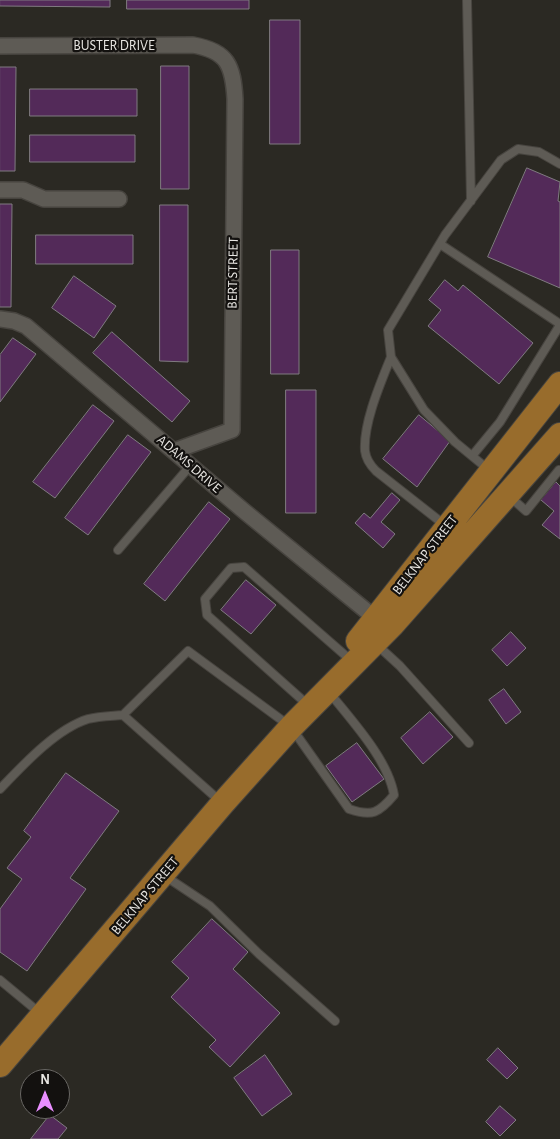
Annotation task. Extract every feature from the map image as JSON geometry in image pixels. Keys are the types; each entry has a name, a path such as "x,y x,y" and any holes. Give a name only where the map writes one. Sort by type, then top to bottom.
{"main road":[{"name":"BELKNAP STREET","path":"291,727 560,384"},
{"name":"BELKNAP STREET","path":"1,1063 164,875 223,803 291,727 374,642 508,495 552,465 560,435"}],"street":[{"name":"BUSTER DRIVE","path":"0,46 193,46 212,49 224,58"},
{"name":"BERT STREET","path":"174,451 232,430 235,99 231,67 224,58"},
{"path":"0,190 23,190 44,199 119,199"},
{"name":"ADAMS DRIVE","path":"0,319 14,321 26,326 190,466 375,618"}],"lane":[{"path":"467,0 471,201"},
{"path":"447,527 376,472 365,453 365,438 391,357 388,330 440,244 502,160 518,150 539,152 560,164"},
{"path":"440,244 560,325 500,422 472,456"},
{"path":"391,357 424,410 491,472"},
{"path":"118,550 190,466"},
{"path":"308,705 207,615 205,599 215,585 231,568 244,567 346,656"},
{"path":"374,642 400,666 469,743"},
{"path":"0,789 30,757 68,730 88,719 123,715 188,651 291,727 349,809 372,813 380,810 394,795 389,775 358,728 327,690"},
{"path":"123,715 223,803"},
{"path":"164,875 210,906 259,954 335,1021"},
{"path":"0,980 43,1015"}],"building":[{"path":"0,0 110,0 110,7 0,6"},
{"path":"127,0 249,0 249,9 127,9"},
{"path":"270,20 300,20 300,144 270,144"},
{"path":"161,66 189,66 189,189 161,189"},
{"path":"0,67 16,67 15,171 0,171"},
{"path":"30,89 137,89 137,116 30,116"},
{"path":"30,135 135,135 135,162 30,162"},
{"path":"527,168 560,182 558,201 560,202 560,288 488,257"},
{"path":"0,204 12,204 11,307 0,307"},
{"path":"160,205 188,205 188,362 160,361"},
{"path":"36,235 133,235 133,264 36,264"},
{"path":"271,250 299,250 299,374 271,374"},
{"path":"74,276 116,306 94,338 52,308"},
{"path":"445,280 458,291 463,285 533,343 499,384 428,326 441,310 429,300"},
{"path":"112,332 190,401 172,422 93,353"},
{"path":"13,338 36,354 0,402 0,355"},
{"path":"286,390 316,390 316,513 286,513"},
{"path":"93,405 114,421 55,498 33,482"},
{"path":"419,415 450,441 417,487 383,459"},
{"path":"128,435 151,452 88,535 65,518"},
{"path":"556,482 560,486 560,539 542,525 554,511 541,500"},
{"path":"392,493 400,500 381,522 395,534 383,548 355,523 364,513 370,518"},
{"path":"209,502 230,519 165,601 144,584"},
{"path":"246,580 276,605 251,634 221,610"},
{"path":"511,632 526,648 507,666 492,650"},
{"path":"504,689 521,712 506,724 489,700"},
{"path":"430,712 453,737 423,764 401,738"},
{"path":"357,743 384,779 352,802 326,766"},
{"path":"66,773 119,811 70,878 86,889 27,971 0,952 0,909 22,879 7,868 31,837 24,831"},
{"path":"212,919 248,952 233,969 280,1013 230,1067 209,1047 216,1040 171,997 189,978 172,962"},
{"path":"498,1048 518,1068 507,1079 487,1060"},
{"path":"265,1055 292,1094 262,1116 234,1078"},
{"path":"500,1106 516,1120 500,1136 486,1122"},
{"path":"47,1119 55,1119 67,1128 58,1139 31,1139"}]}
